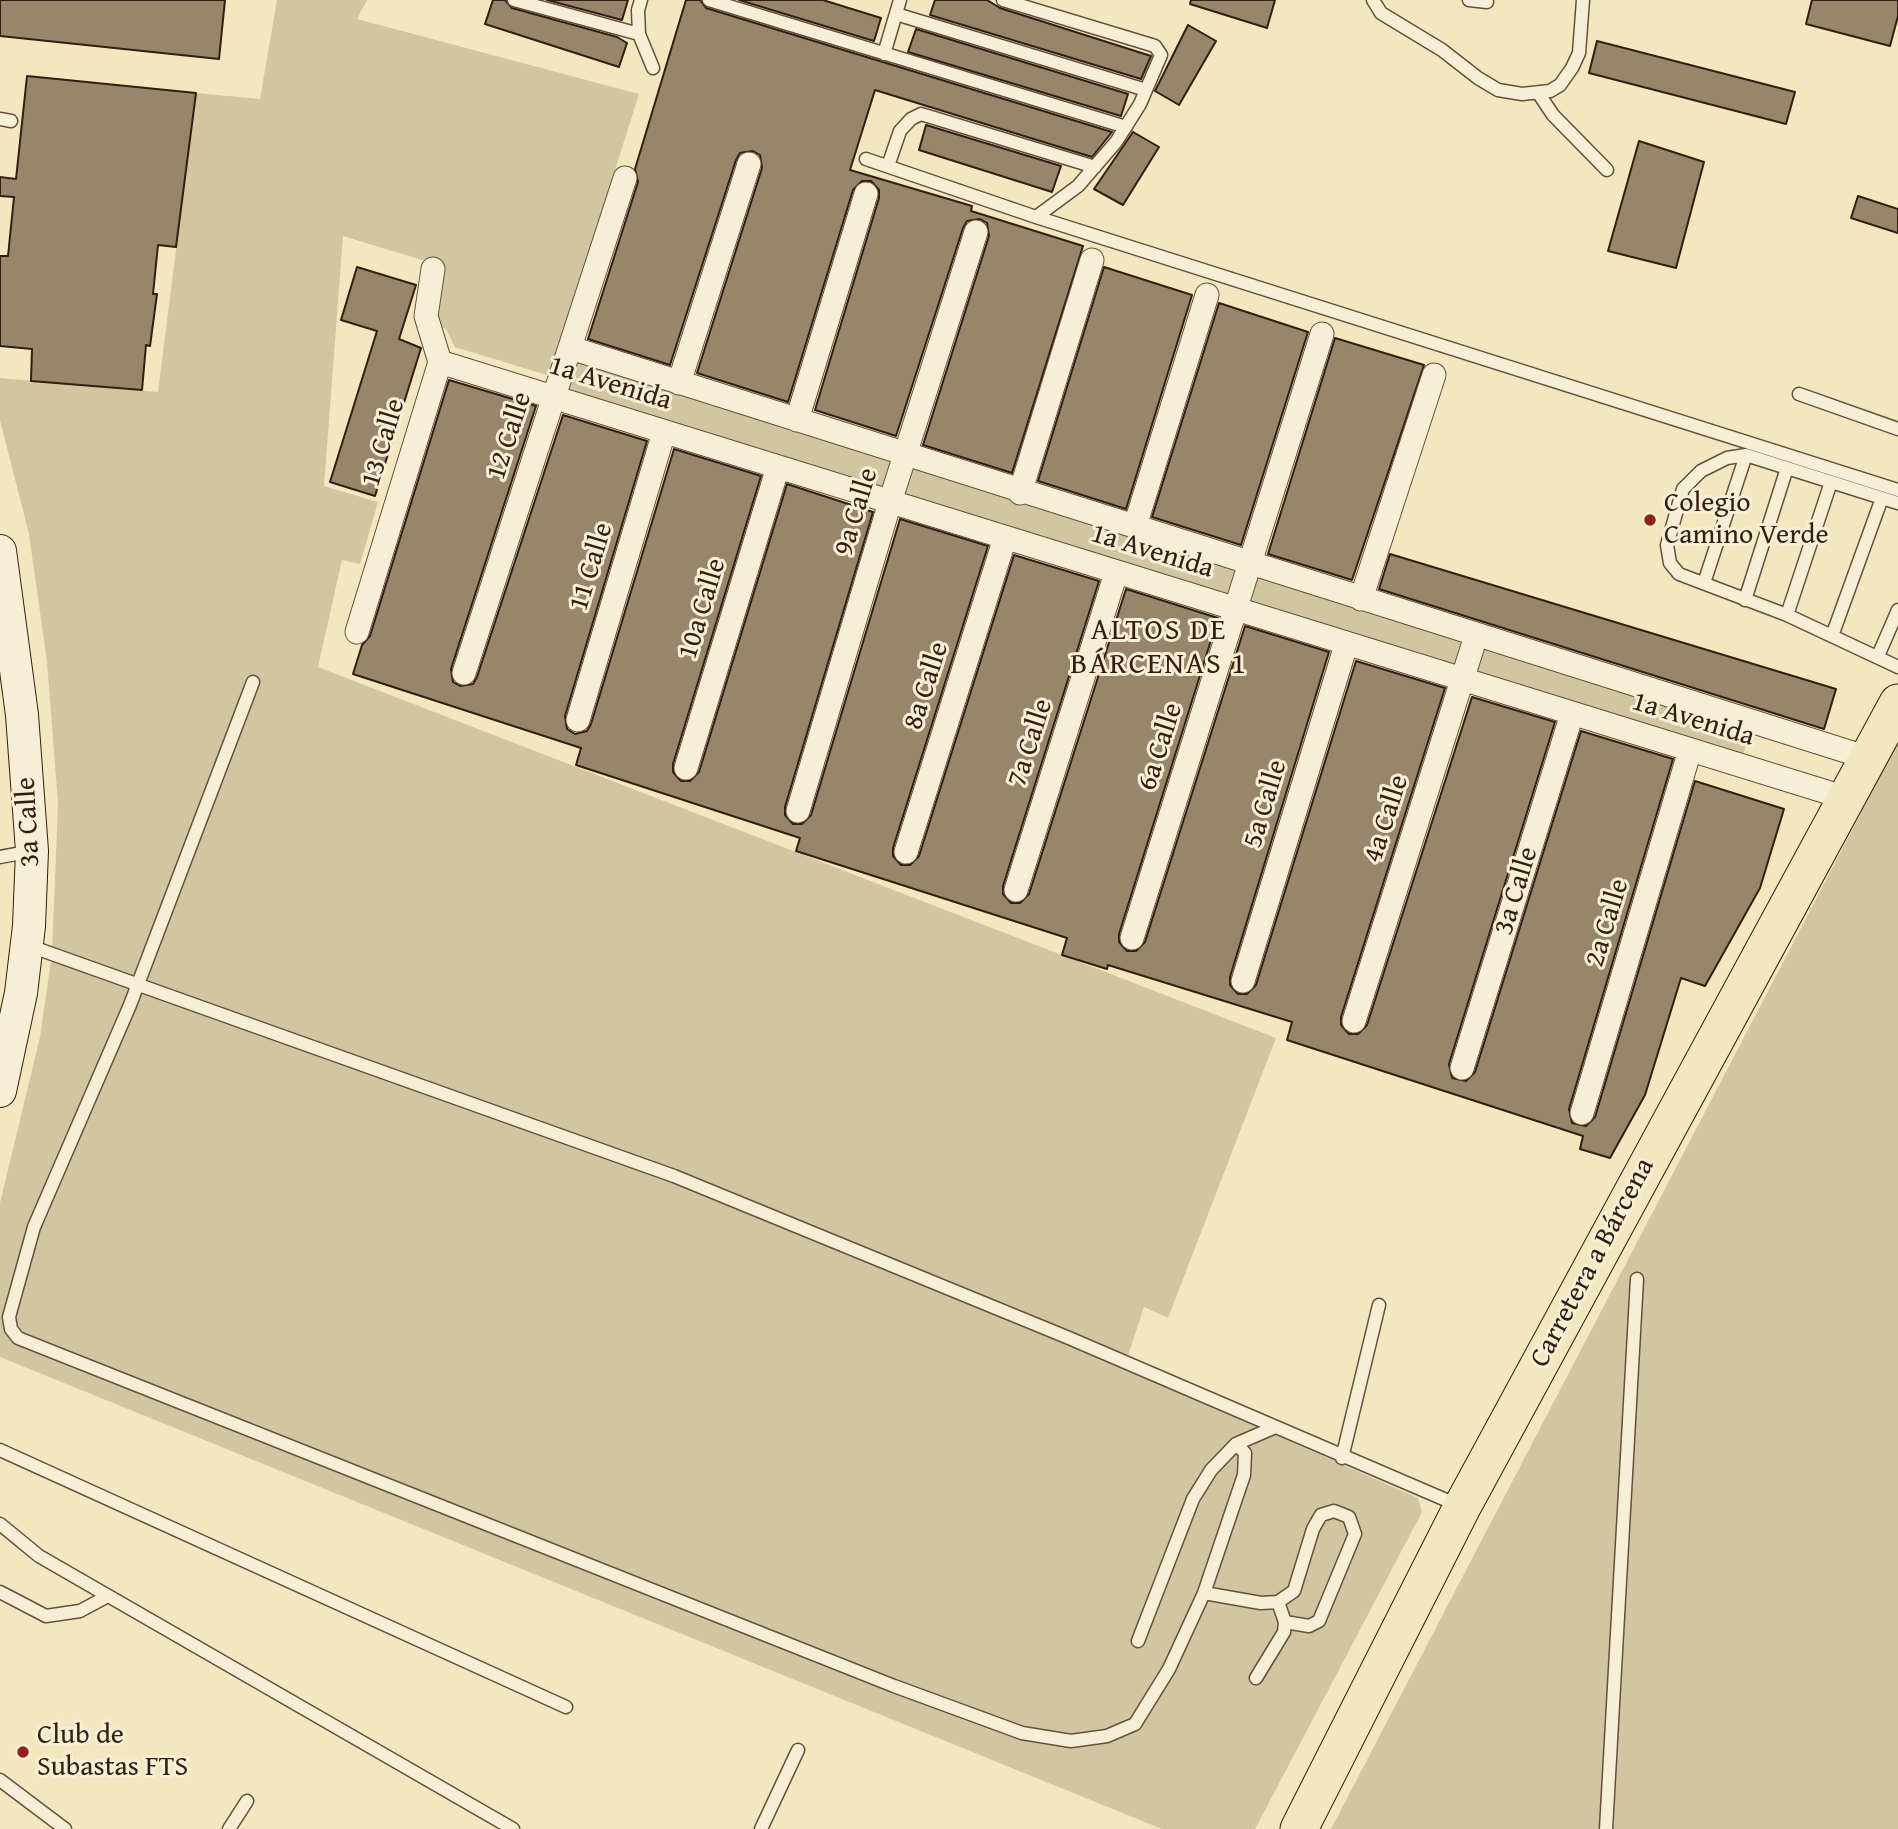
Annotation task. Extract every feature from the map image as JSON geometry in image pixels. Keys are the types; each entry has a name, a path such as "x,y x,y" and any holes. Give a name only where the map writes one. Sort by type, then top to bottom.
{"main road":[{"name":"3a Calle","path":"0,551 22,715 32,851 27,945 2,1073"},
{"name":"Carretera a Bárcena","path":"1299,1829 1462,1507 1898,703"}],"street":[{"path":"679,383 749,163"},
{"name":"12 Calle","path":"464,673 625,178"},
{"path":"797,420 866,194"},
{"name":"9a Calle","path":"799,811 890,502 976,232"},
{"path":"1020,493 1092,260"},
{"path":"433,270 426,316 440,362"},
{"path":"1135,526 1207,295"},
{"name":"6a Calle","path":"1132,938 1322,334"},
{"name":"1a Avenida","path":"571,348 1020,493 1135,526 1868,758"},
{"name":"1a Avenida","path":"440,362 1846,798"},
{"name":"13 Calle","path":"357,632 440,362"},
{"path":"1361,599 1434,375"},
{"name":"11 Calle","path":"578,720 664,432"},
{"name":"10a Calle","path":"686,768 778,467"},
{"name":"8a Calle","path":"906,852 1005,538"},
{"name":"7a Calle","path":"1016,890 1116,573"},
{"name":"4a Calle","path":"1354,1021 1476,636"},
{"name":"5a Calle","path":"1243,981 1346,645"},
{"name":"3a Calle","path":"1462,1068 1572,714"},
{"name":"2a Calle","path":"1582,1113 1690,750"}],"lane":[{"path":"514,0 639,34"},
{"path":"642,0 638,10 639,34 653,68"},
{"path":"709,0 1126,127"},
{"path":"884,54 900,0"},
{"path":"1003,0 1155,46 1161,55 1126,127 1077,186 1036,217"},
{"path":"1373,0 1381,13 1442,50 1498,90 1539,94 1560,85 1572,68 1579,53 1583,0"},
{"path":"1469,0 1487,2"},
{"path":"896,14 1146,90"},
{"path":"1539,94 1553,115 1607,170"},
{"path":"888,166 900,131 911,119 921,114 1095,167"},
{"path":"866,159 1036,217 1898,490"},
{"path":"1799,394 1898,429"},
{"path":"1704,583 1746,455"},
{"path":"1898,503 1746,455 1727,458 1701,471 1683,489 1667,545 1670,563 1679,574 1787,615 1898,667"},
{"path":"1745,600 1787,468"},
{"path":"1787,615 1831,482"},
{"path":"1832,636 1882,498"},
{"path":"1878,656 1898,610"},
{"path":"253,682 138,983 34,1227 9,1317 11,1329 18,1338 881,1681 1022,1733 1071,1741 1107,1736 1135,1724 1169,1669 1204,1593 1244,1475 1245,1453 1236,1444"},
{"path":"0,857 32,851"},
{"path":"27,945 674,1176 1069,1338 1342,1458 1462,1507"},
{"path":"1606,1829 1637,1279"},
{"path":"1342,1458 1378,1305"},
{"path":"1138,1641 1193,1499 1220,1457 1236,1444 1273,1428"},
{"path":"0,1450 566,1707"},
{"path":"1204,1593 1261,1603 1278,1602 1294,1591 1313,1529 1321,1515 1334,1511 1349,1517 1354,1534 1319,1621 1309,1626 1285,1622"},
{"path":"3,1526 39,1556 513,1829"},
{"path":"0,1592 46,1616 80,1611 108,1596"},
{"path":"1256,1678 1279,1643 1285,1622 1278,1602"},
{"path":"761,1829 799,1751"},
{"path":"0,1780 65,1829"},
{"path":"229,1829 247,1801"}],"shaded area":[{"path":"277,0 367,0 357,19 639,94 550,376 455,347 446,329 429,323 445,267 343,236 324,486 378,502 360,564 342,560 318,667 1276,1038 1168,1318 1144,1307 1124,1368 1418,1498 1422,1512 1255,1829 1162,1829 0,1357 0,1203 40,1037 52,954 58,803 47,662 29,534 0,420 0,378 158,392 196,93 260,99"},
{"path":"571,348 1753,722 1740,765 554,398"},
{"path":"1898,742 1898,1829 1331,1829"}],"building":[{"path":"0,0 225,0 219,59 0,36"},
{"path":"493,0 505,0 512,8 617,37 627,43 619,67 485,24"},
{"path":"547,0 628,0 622,20"},
{"path":"686,0 700,0 706,8 1112,132 1092,157 875,90 850,170 972,206 971,211 1083,246 1012,473 923,445 989,236 987,223 980,219 967,221 963,228 896,436 815,410 879,198 879,190 871,181 862,181 853,190 788,402 697,373 762,168 760,155 753,151 740,153 736,160 670,365 588,339 638,182 635,169"},
{"path":"739,0 823,0 881,18 874,41"},
{"path":"935,0 987,0 1000,8 1151,56 1141,79 930,15"},
{"path":"1191,0 1275,0 1267,28 1190,4"},
{"path":"1812,0 1898,0 1898,16 1890,46 1806,24"},
{"path":"1188,25 1216,41 1179,105 1155,91"},
{"path":"916,29 1128,94 1121,116 908,52"},
{"path":"1597,41 1795,92 1786,124 1589,73"},
{"path":"27,76 196,93 176,247 158,245 153,294 157,294 150,346 146,345 142,390 31,381 32,349 0,346 0,256 8,256 14,197 0,196 0,177 16,179"},
{"path":"926,125 1061,166 1052,192 919,150"},
{"path":"1133,132 1159,147 1123,205 1094,189"},
{"path":"1639,141 1704,162 1676,268 1608,251"},
{"path":"1858,196 1898,209 1898,233 1851,218"},
{"path":"357,267 416,285 399,339 421,348 375,496 330,482 377,331 341,320"},
{"path":"1104,267 1192,295 1126,509 1038,481"},
{"path":"1219,303 1308,332 1241,545 1152,517"},
{"path":"1335,338 1424,365 1352,580 1268,554"},
{"path":"449,380 536,406 451,669 453,682 460,686 473,684 477,677 563,415 647,441 565,716 567,729 575,734 587,731 591,724 674,449 761,476 673,764 673,772 681,781 690,781 699,772 787,484 873,512 785,807 785,815 793,824 802,824 811,815 900,519 988,546 893,848 893,856 901,865 910,865 919,856 1014,555 1099,581 1003,886 1003,894 1011,903 1020,903 1029,894 1126,589 1218,618 1119,934 1119,942 1127,951 1136,951 1145,942 1245,626 1329,652 1230,977 1230,985 1238,994 1247,994 1256,985 1356,661 1445,688 1341,1017 1341,1025 1349,1034 1358,1034 1367,1025 1472,697 1555,722 1449,1064 1452,1078 1466,1081 1475,1072 1581,731 1673,759 1569,1109 1572,1123 1586,1126 1595,1117 1695,781 1784,809 1760,888 1705,986 1681,978 1645,1095 1610,1158 1580,1149 1583,1136 1287,1040 1292,1022 1108,965 1107,969 1062,955 1067,938 796,851 800,838 576,765 581,748 353,674 362,645 370,636"},
{"path":"1390,554 1836,689 1824,729 1379,589"}],"place":[{"name":"Colegio Camino Verde","path":"1650,520"},
{"name":"Club de Subastas FTS","path":"23,1752"}],"district":[{"name":"ALTOS DE BÁRCENAS 1","path":"1159,648"}]}
